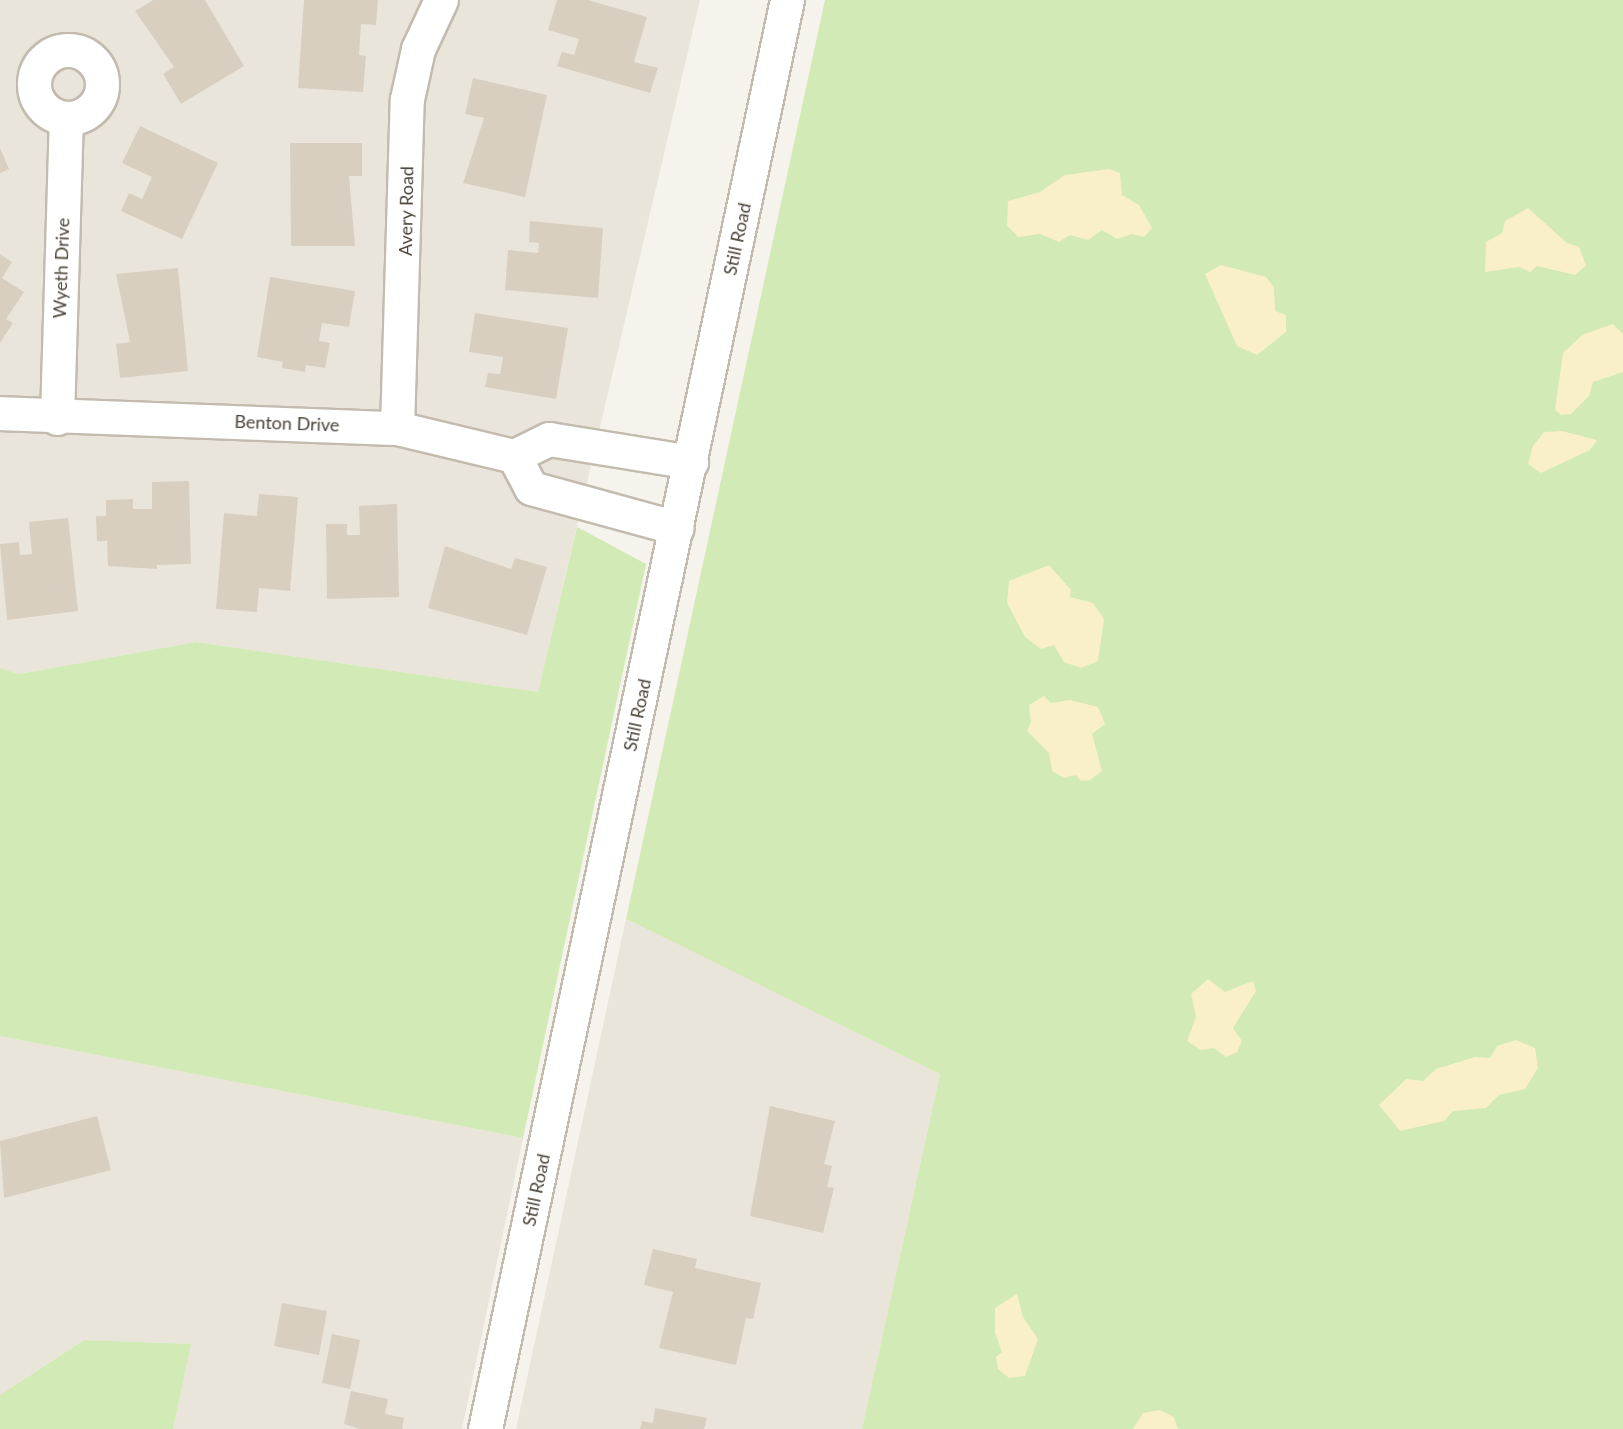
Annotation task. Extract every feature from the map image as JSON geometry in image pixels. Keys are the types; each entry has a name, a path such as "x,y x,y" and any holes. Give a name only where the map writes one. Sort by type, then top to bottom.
{"street":[{"name":"Avery Road","path":"397,428 407,99 418,49 441,0"},
{"name":"Still Road","path":"485,1429 787,0"},
{"name":"Wyeth Drive","path":"57,418 66,117"},
{"name":"Benton Drive","path":"0,413 57,418 397,428 514,456"},
{"path":"677,528 531,488 514,456 549,439 691,462"}],"shaded area":[{"path":"0,0 700,0 538,692 196,642 19,674 0,668"},
{"path":"626,919 940,1074 862,1429 516,1429"},
{"path":"0,1036 523,1138 462,1429 173,1429 190,1344 84,1340 0,1395"}],"green space":[{"path":"825,0 1623,0 1623,1429 862,1429 940,1074 626,919"},
{"path":"577,527 646,564 523,1138 0,1036 0,668 19,674 196,642 538,692"},
{"path":"84,1340 191,1344 173,1429 0,1429 0,1395"}],"sand":[{"path":"1109,169 1120,173 1122,195 1139,205 1152,228 1144,237 1132,234 1117,239 1102,230 1088,240 1070,235 1059,242 1040,234 1018,237 1007,225 1008,201 1040,192 1065,175"},
{"path":"1528,208 1567,243 1579,247 1586,266 1575,275 1537,266 1530,272 1519,267 1485,272 1486,242 1502,233 1505,221"},
{"path":"1221,265 1266,277 1274,287 1275,311 1286,315 1286,332 1257,355 1237,346 1205,274"},
{"path":"1613,324 1623,334 1623,372 1593,382 1589,396 1571,414 1561,415 1555,410 1563,353 1582,335"},
{"path":"1562,431 1597,440 1590,450 1541,473 1528,464 1533,446 1544,432"},
{"path":"1049,565 1071,590 1070,597 1093,603 1104,619 1098,661 1081,668 1064,662 1054,645 1041,649 1025,637 1007,603 1009,581"},
{"path":"1044,696 1051,703 1070,700 1098,707 1105,724 1092,734 1102,771 1090,780 1081,781 1076,775 1064,778 1052,771 1049,753 1027,731 1031,722 1029,705"},
{"path":"1208,979 1225,992 1253,981 1256,991 1233,1028 1242,1041 1237,1052 1226,1057 1214,1048 1201,1050 1187,1041 1196,1017 1191,994"},
{"path":"1516,1040 1535,1048 1538,1068 1525,1089 1499,1095 1486,1108 1453,1111 1444,1121 1400,1131 1379,1105 1406,1079 1423,1081 1436,1069 1475,1057 1490,1058 1497,1046"},
{"path":"1017,1294 1023,1317 1038,1339 1025,1376 1009,1378 998,1369 996,1357 1002,1352 995,1333 995,1308"},
{"path":"1160,1410 1174,1417 1178,1429 1133,1429 1143,1413"}],"building":[{"path":"153,0 205,0 244,66 181,104 163,74 174,67 135,11"},
{"path":"304,0 378,0 376,25 361,24 359,55 366,56 363,92 298,88"},
{"path":"557,0 588,0 647,17 634,62 658,68 650,93 557,66 562,52 574,55 579,39 548,30"},
{"path":"473,78 547,95 525,197 463,183 484,118 465,114"},
{"path":"140,126 218,163 182,239 121,211 129,193 142,199 152,177 122,163"},
{"path":"290,143 362,143 362,176 349,176 355,246 291,246"},
{"path":"0,148 9,169 0,173"},
{"path":"530,221 603,228 598,298 505,290 508,250 538,253 539,243 529,242"},
{"path":"0,254 12,262 2,278 24,292 6,319 13,323 0,343"},
{"path":"178,268 188,371 120,378 116,344 130,342 116,274"},
{"path":"270,277 355,291 349,327 322,323 319,341 330,343 325,368 306,365 305,372 282,368 283,362 257,357"},
{"path":"475,313 568,328 556,399 485,387 488,373 500,374 503,357 469,352"},
{"path":"189,481 191,564 157,565 157,569 108,566 107,541 97,541 96,516 106,516 106,500 133,499 133,509 152,509 152,482"},
{"path":"259,494 298,497 290,591 259,588 257,612 216,609 224,513 257,516"},
{"path":"397,504 399,597 327,599 326,524 347,524 347,535 360,535 359,506"},
{"path":"68,518 78,611 7,620 0,544 19,542 20,555 32,554 29,522"},
{"path":"445,546 511,569 515,558 547,567 527,635 428,608"},
{"path":"770,1106 835,1121 824,1164 832,1166 827,1187 834,1188 823,1233 750,1216"},
{"path":"97,1116 111,1170 4,1198 0,1141"},
{"path":"653,1249 697,1259 695,1268 761,1283 753,1319 746,1318 736,1365 659,1348 673,1292 644,1285"},
{"path":"282,1303 327,1311 319,1355 274,1346"},
{"path":"332,1334 360,1340 350,1389 322,1383"},
{"path":"351,1391 388,1399 385,1414 404,1418 402,1429 359,1429 344,1424"},
{"path":"655,1408 707,1418 704,1429 640,1429 642,1421 653,1423"}]}
